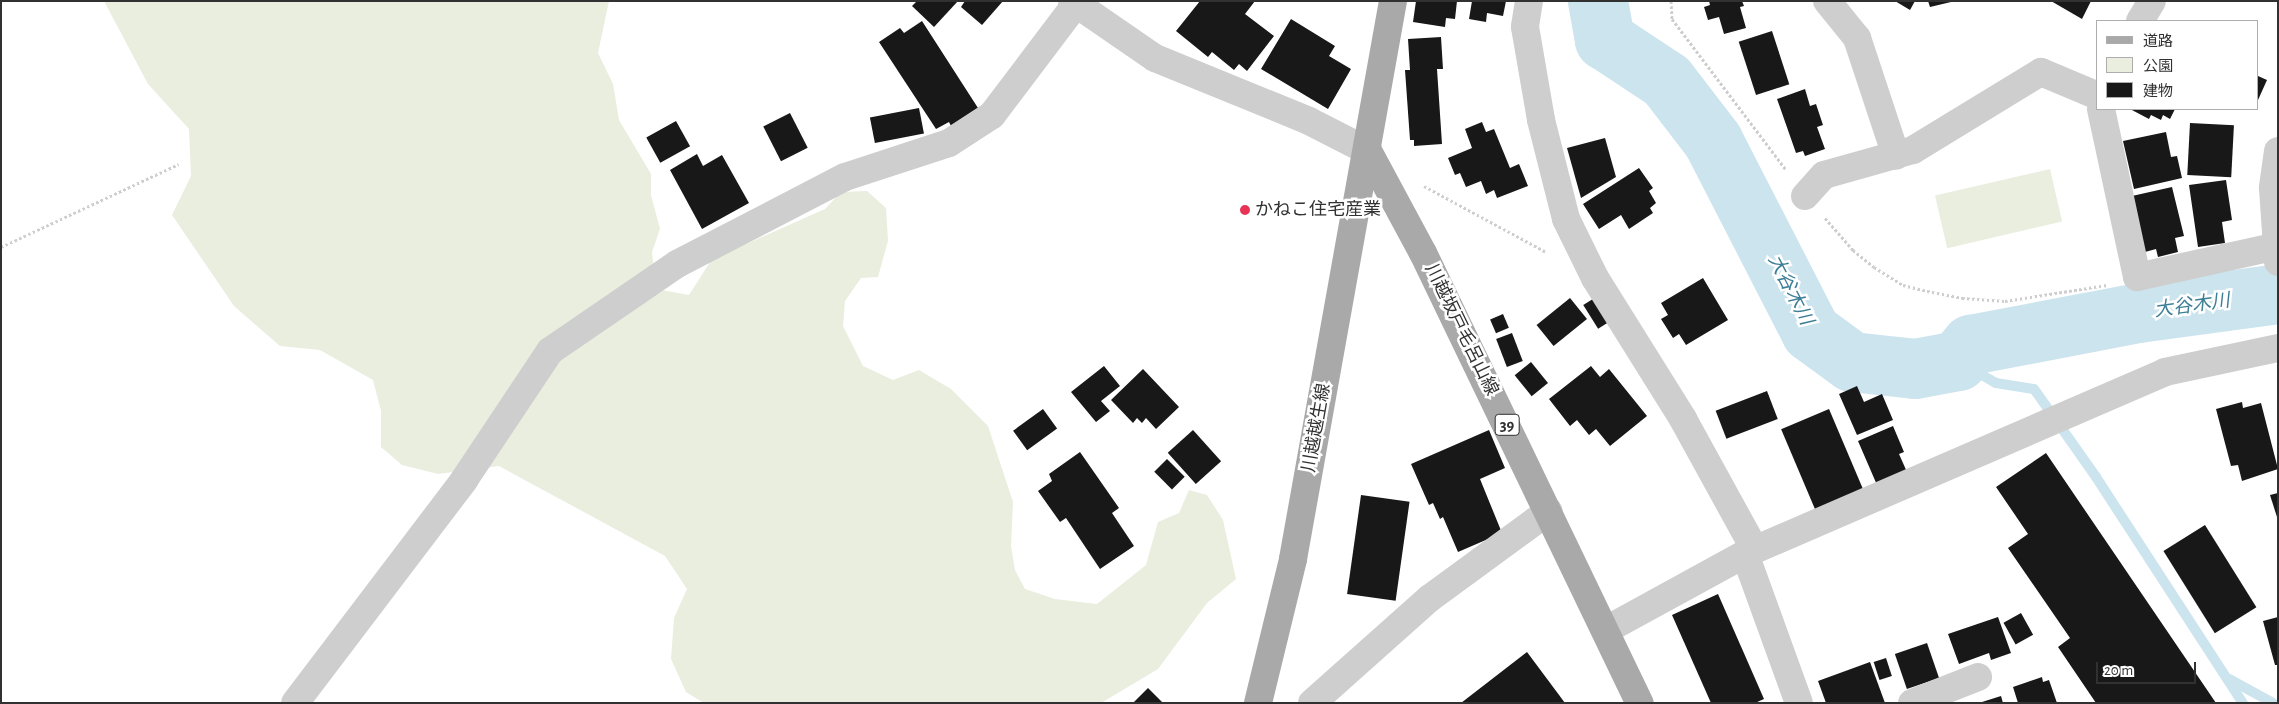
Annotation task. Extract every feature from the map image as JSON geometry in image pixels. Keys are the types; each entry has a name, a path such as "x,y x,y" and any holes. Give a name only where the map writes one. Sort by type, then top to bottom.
{"main road":[{"path":"1368,151 1393,1"},
{"name":"川越坂戸毛呂山線","path":"1368,151 1423,253 1640,703"},
{"name":"川越越生線","path":"1258,703 1293,559 1368,151"}],"street":[{"path":"1529,1 1527,36 1550,162 1566,219 1595,278 1683,419 1750,552 1799,703"},
{"path":"1827,1 1856,38 1896,156"},
{"path":"2141,20 2152,1"},
{"path":"295,703 464,480 550,351 686,259 845,177 949,143 992,115 1074,3 1155,58 1309,121 1368,151"},
{"path":"1805,196 1824,175 1913,150 2041,72 2096,95"},
{"path":"2101,110 2137,278 2276,257 2273,188 2278,151"},
{"path":"1606,630 1750,552 2165,372 2278,348"},
{"path":"1312,703 1430,598 1549,511"},
{"path":"1912,703 1978,677"}],"path":[{"path":"1672,1 1672,18 1805,196 1853,250 1874,267 1903,284 1927,291 1962,298 2005,301 2137,278"},
{"path":"1,247 179,164"},
{"path":"1417,182 1552,256"}],"green space":[{"path":"104,1 609,1 598,53 613,84 619,120 651,174 651,195 660,229 652,252 656,289 689,295 712,259 825,209 841,192 867,191 886,208 888,241 878,277 861,278 845,301 843,326 863,366 893,380 919,370 951,389 988,426 1013,502 1011,546 1015,570 1025,589 1055,599 1097,604 1146,565 1158,522 1179,513 1189,490 1207,495 1223,520 1236,579 1207,603 1158,669 1101,703 704,703 686,692 671,659 674,618 687,589 665,556 499,466 438,474 402,465 381,447 381,411 373,380 320,350 280,346 234,306 172,215 191,176 189,129 148,84"},
{"path":"2050,169 2062,222 1947,248 1935,196"}],"building":[{"path":"917,1 958,1 934,27 912,6"},
{"path":"965,1 1003,1 982,25 961,7"},
{"path":"1200,1 1255,1 1245,14 1274,36 1247,71 1239,64 1234,70 1212,52 1208,57 1176,31"},
{"path":"1416,1 1457,1 1455,19 1446,18 1445,27 1413,22"},
{"path":"1472,1 1506,1 1503,16 1487,13 1486,22 1469,19"},
{"path":"1709,1 1742,1 1744,6 1740,7 1746,28 1724,34 1719,17 1708,20 1704,7 1710,5"},
{"path":"1895,1 1915,1 1910,10"},
{"path":"1928,1 1951,1 1951,2 1930,7"},
{"path":"2051,1 2091,1 2082,19"},
{"path":"1291,19 1335,46 1329,56 1351,69 1328,109 1261,69"},
{"path":"922,21 978,108 951,126 949,122 936,129 879,42 900,28 904,33"},
{"path":"1772,31 1789,84 1756,95 1739,42"},
{"path":"1441,37 1443,69 1437,69 1442,144 1414,146 1414,140 1410,140 1405,70 1410,70 1408,39"},
{"path":"2259,76 2267,80 2259,98"},
{"path":"1805,89 1810,106 1816,104 1823,125 1817,127 1825,149 1805,156 1803,151 1796,153 1777,99"},
{"path":"919,108 924,134 875,143 870,118"},
{"path":"2132,110 2174,110 2170,119 2163,115 2161,120 2151,115 2149,119"},
{"path":"790,113 808,148 781,161 763,127"},
{"path":"676,121 690,146 660,163 646,137"},
{"path":"1482,122 1486,132 1494,129 1510,168 1519,164 1528,186 1497,198 1494,190 1486,194 1481,181 1466,187 1460,173 1455,175 1448,158 1472,148 1465,129"},
{"path":"2190,123 2234,125 2231,177 2187,175"},
{"path":"2166,132 2171,157 2177,156 2182,178 2134,189 2123,141"},
{"path":"1605,138 1616,177 1581,198 1567,148"},
{"path":"697,154 703,166 722,155 749,203 702,229 670,170"},
{"path":"1639,168 1653,188 1649,191 1656,203 1650,208 1653,213 1629,229 1621,215 1599,229 1583,204"},
{"path":"2226,180 2232,220 2222,222 2225,243 2198,247 2189,185"},
{"path":"2172,187 2184,236 2175,238 2178,252 2158,257 2156,249 2145,252 2132,196"},
{"path":"1703,278 1728,320 1686,345 1679,334 1673,338 1661,319 1668,315 1661,303"},
{"path":"1596,297 1611,321 1598,329 1583,305"},
{"path":"1570,298 1587,319 1554,346 1537,325"},
{"path":"1503,314 1509,328 1496,333 1490,319"},
{"path":"1512,333 1523,361 1507,367 1496,339"},
{"path":"1531,362 1548,383 1532,396 1515,375"},
{"path":"1104,366 1120,386 1101,401 1110,411 1096,422 1071,392"},
{"path":"1591,366 1600,377 1609,369 1647,416 1610,446 1596,429 1589,435 1577,420 1570,426 1549,399"},
{"path":"1143,369 1179,407 1156,429 1146,418 1142,423 1137,418 1133,423 1111,400"},
{"path":"1857,386 1864,402 1882,394 1893,420 1857,435 1839,394"},
{"path":"1767,391 1778,419 1726,439 1716,411"},
{"path":"2242,402 2243,408 2261,403 2278,469 2242,481 2238,465 2231,466 2216,409"},
{"path":"1043,409 1057,428 1027,450 1013,431"},
{"path":"1829,409 1863,490 1816,510 1781,429"},
{"path":"1893,426 1904,452 1899,454 1907,472 1877,485 1858,441"},
{"path":"1193,430 1221,461 1196,484 1168,453"},
{"path":"1489,430 1505,468 1480,479 1502,533 1458,552 1443,517 1440,519 1433,503 1429,505 1411,464"},
{"path":"1080,452 1119,508 1112,513 1134,546 1100,569 1066,518 1060,522 1038,491 1052,481 1049,474"},
{"path":"2046,453 2216,703 2096,703 2058,647 2070,638 2008,548 2028,534 1996,487"},
{"path":"1167,459 1185,477 1172,489 1154,472"},
{"path":"2278,493 2278,517 2277,517 2270,495"},
{"path":"1361,495 1410,502 1396,601 1347,594"},
{"path":"2205,525 2256,607 2215,633 2163,551"},
{"path":"1718,594 1764,699 1755,703 1711,703 1672,615"},
{"path":"2021,613 2033,635 2016,645 2004,623"},
{"path":"1998,617 2011,653 1991,660 1989,653 1959,664 1948,634"},
{"path":"2278,617 2278,665 2275,665 2263,621"},
{"path":"1927,643 1939,678 1907,689 1895,654"},
{"path":"1527,652 1565,703 1461,703"},
{"path":"1886,658 1892,676 1880,680 1874,662"},
{"path":"1870,662 1885,703 1826,703 1818,681"},
{"path":"2042,677 2043,682 2049,680 2057,703 2018,703 2013,687"},
{"path":"1148,688 1163,703 1133,703"},
{"path":"2001,696 2003,703 1982,703 1982,702"}],"waterway":[{"name":"大谷木川","path":"1598,1 1605,40 1667,81 1713,141 1811,332 1852,362 1915,369 1958,361 1971,345 2138,313 2278,294"},
{"path":"1958,361 1996,383 2034,389 2096,477 2243,703"},
{"path":"2229,679 2273,703"}],"place":[{"name":"かねこ住宅産業","path":"1245,210"}]}
